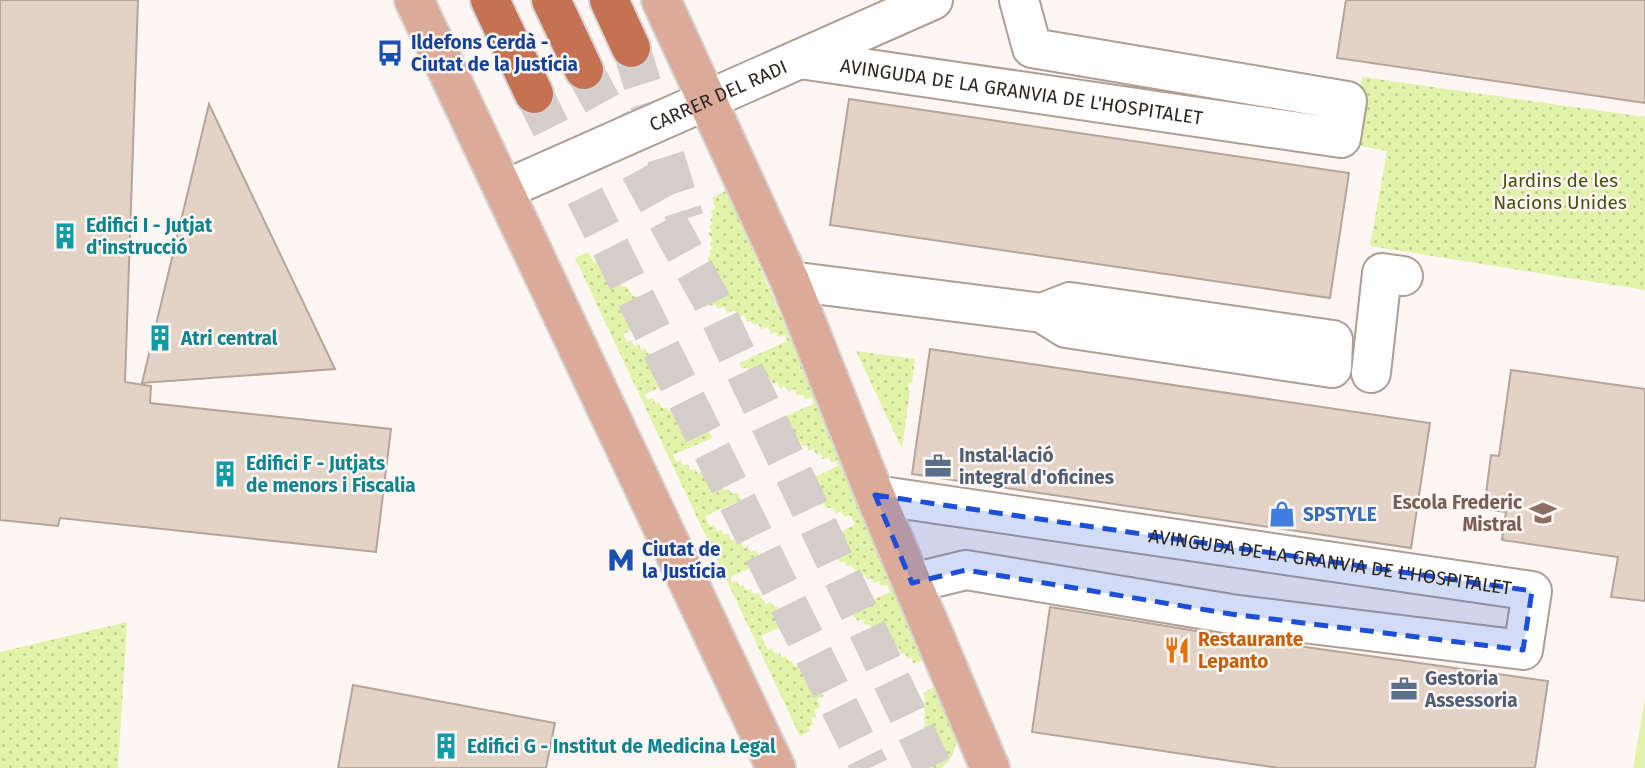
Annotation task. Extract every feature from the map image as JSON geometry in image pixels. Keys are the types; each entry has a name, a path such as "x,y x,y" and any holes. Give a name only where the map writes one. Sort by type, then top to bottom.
{"highway":[{"path":"490,0 534,94"},
{"path":"551,0 584,70"},
{"path":"609,0 631,48"}],"main road":[{"path":"414,0 776,768"},
{"path":"661,0 790,281 912,583 981,765"}],"street":[{"name":"CARRER DEL RADI","path":"504,190 933,0"},
{"path":"954,81 1032,48 1019,0"},
{"name":"AVINGUDA DE LA GRANVIA DE L'HOSPITALET","path":"800,59 1341,138 1348,101 1032,48"},
{"path":"1371,373 1382,273 1403,276"},
{"path":"790,281 1042,313 1066,328 1332,368 1333,340 1070,302 1042,313"},
{"name":"AVINGUDA DE LA GRANVIA DE L'HOSPITALET","path":"875,495 1532,591 1523,650 1231,614 966,570 912,583"}],"highlighted area":[{"path":"875,495 1532,591 1523,650 1231,614 966,570 912,583"}],"green space":[{"name":"Jardins de les Nacions Unides","path":"1362,77 1645,117 1645,290 1370,246 1387,151 1351,144"},
{"path":"726,191 924,659 914,664 911,657 907,658 905,653 901,654 898,647 895,648 893,642 888,643 887,638 884,638 882,632 879,633 876,627 872,629 869,624 865,625 862,619 858,621 849,611 890,592 887,585 881,586 879,581 874,583 871,578 867,580 865,574 860,576 851,565 847,566 844,561 840,563 837,557 833,559 831,553 825,555 823,548 815,552 811,545 855,525 850,515 844,517 841,511 836,514 833,507 826,509 823,503 819,505 816,499 811,501 808,495 802,497 799,492 795,494 792,488 838,466 836,461 831,463 829,457 823,459 820,453 816,455 814,449 809,451 807,445 802,446 800,441 794,443 791,437 786,439 783,433 777,435 774,430 768,432 765,425 814,404 812,397 805,399 803,394 797,396 795,389 788,392 785,386 780,388 777,382 773,384 770,378 765,381 762,374 756,376 754,372 750,373 747,367 742,369 739,363 787,341 785,335 778,337 776,332 771,334 768,327 761,329 758,323 753,325 751,321 747,322 744,315 737,318 734,310 727,313 724,306 718,309 715,304 710,306 705,297 709,294 705,288 708,286 705,280 709,279 706,271 709,269 709,251 713,249 709,243 713,240 708,233 712,231 709,226 713,224 710,219 713,216 711,211 715,209 713,197"},
{"path":"588,252 594,262 597,261 600,267 604,266 607,272 609,270 622,287 626,286 634,297 637,296 646,307 649,305 652,311 657,309 661,316 623,334 627,342 631,340 634,346 639,344 641,350 645,348 648,354 653,353 656,359 661,357 669,367 674,365 676,371 682,369 684,376 645,394 647,400 653,398 655,404 659,402 662,408 667,407 669,412 673,410 676,416 681,415 684,421 689,419 691,424 695,423 697,428 701,427 705,433 709,431 712,438 673,455 676,462 681,460 683,466 688,464 690,470 695,469 698,474 702,472 710,483 715,482 725,491 729,489 732,494 737,492 741,500 705,516 710,527 714,525 717,531 722,530 724,535 728,533 731,540 734,539 737,544 741,542 744,548 748,546 751,552 756,550 758,555 763,553 767,561 730,577 732,582 737,581 739,586 744,585 746,591 751,589 753,594 758,593 766,604 771,602 781,611 785,609 788,614 793,612 797,620 761,636 768,650 772,648 775,654 779,652 782,658 786,656 795,667 800,665 802,671 806,669 809,674 814,672 817,678 821,675 827,687 821,690 824,696 817,699 820,707 814,710 817,716 811,718 814,724 808,727 810,731 800,736 575,258"},
{"path":"856,351 915,359 912,383 909,382 902,449"},
{"path":"127,622 118,768 0,768 0,652"},
{"path":"936,686 951,718 956,739 955,749 941,768 924,768 923,765 927,763 924,757 927,755 924,748 927,746 923,740 926,738 923,733 926,731 923,726 926,725 923,703 926,701 923,693"},
{"path":"1645,699 1645,768 1633,768"}],"building":[{"path":"0,0 138,0 125,382 151,386 150,403 391,429 376,552 60,518 58,526 0,520"},
{"path":"1346,0 1645,0 1645,103 1337,58"},
{"path":"849,99 1349,173 1330,298 830,225"},
{"path":"209,104 241,172 335,369 142,383"},
{"path":"930,349 1430,423 1411,548 912,474"},
{"path":"1511,370 1645,389 1645,601 1611,597 1618,557 1502,540 1506,512 1484,509 1491,455 1499,456"},
{"path":"1050,607 1227,636 1548,681 1535,768 1279,768 1032,732"},
{"name":"Edifici G - Institut de Medicina Legal","path":"353,685 555,723 546,768 338,768"}],"tunnel":[{"path":"631,48 685,219"},
{"path":"584,70 710,298 933,768"},
{"path":"534,94 870,768"}],"place":[{"name":"Ildefons Cerdà - Ciutat de la Justícia","path":"390,53"},
{"name":"Edifici I - Jutjat d'instrucció","path":"65,236"},
{"name":"Atri central","path":"160,338"},
{"name":"Instal·lació integral d'oficines","path":"938,466"},
{"name":"Edifici F - Jutjats de menors i Fiscalia","path":"225,474"},
{"name":"Escola Frederic Mistral","path":"1543,513"},
{"name":"SPSTYLE","path":"1282,514"},
{"name":"Ciutat de la Justícia","path":"621,560"},
{"name":"Restaurante Lepanto","path":"1177,650"},
{"name":"Gestoria Assessoria","path":"1404,689"},
{"name":"Edifici G - Institut de Medicina Legal","path":"446,746"}]}
